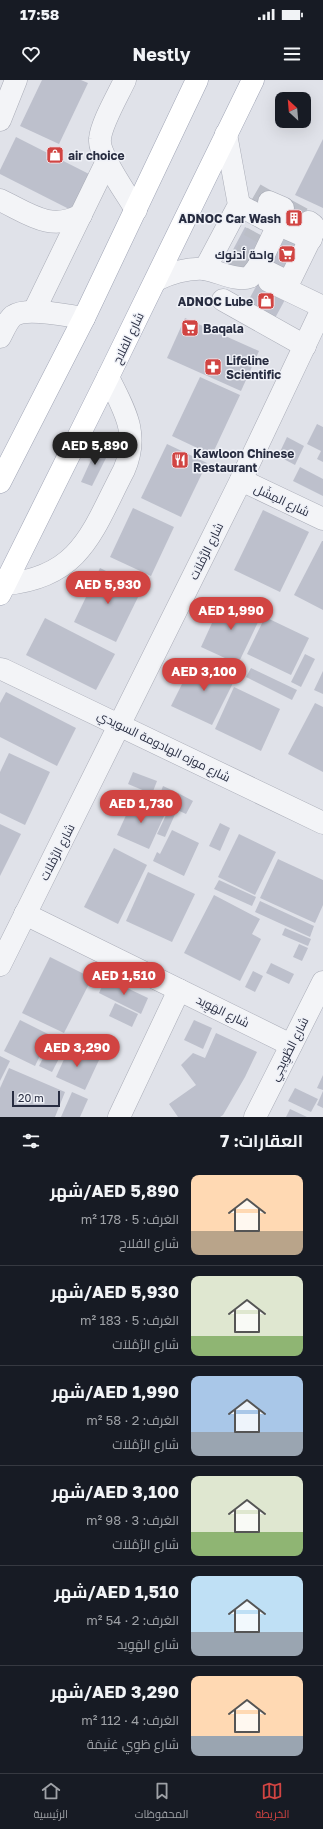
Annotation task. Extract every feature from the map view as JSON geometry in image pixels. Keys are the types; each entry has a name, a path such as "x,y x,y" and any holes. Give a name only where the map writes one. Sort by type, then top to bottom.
{"main road":[{"path":"0,482 84,318 197,80"},
{"path":"249,87 268,80"},
{"name":"شارع الفلاح","path":"3,589 156,280 249,87"}],"street":[{"path":"0,120 16,80"},
{"path":"125,80 100,138 101,150 136,210"},
{"path":"156,280 180,271 234,270 284,280 292,278 310,230 260,214 234,177 226,134"},
{"path":"34,311 107,161"},
{"path":"0,200 48,222 65,222 81,215"},
{"path":"234,270 260,214"},
{"path":"234,270 260,214"},
{"path":"48,222 57,236 63,252"},
{"path":"234,270 323,307"},
{"path":"223,300 305,346"},
{"name":"شارع الرَّمْلاَت","path":"0,965 241,480 323,307"},
{"path":"0,337 12,316 23,311 34,311 84,318"},
{"path":"3,589 44,577 60,568 75,556 87,541 124,470 130,452 131,434 129,422 108,377"},
{"name":"شارع المِشَل","path":"241,480 323,519"},
{"name":"شارع موزه الهادومة السويدي","path":"2,668 323,823"},
{"name":"شارع الهَوِيد","path":"25,914 291,1045"},
{"name":"شارع الطْوِيجِي","path":"255,1117 323,982"},
{"path":"119,1117 179,990"}],"building":[{"path":"42,80 81,80 88,83 59,144 20,126"},
{"path":"16,137 89,174 71,210 0,174 0,170"},
{"path":"323,139 323,208 295,195"},
{"path":"258,190 271,198 264,211 250,203"},
{"name":"ADNOC Car Wash","path":"286,202 312,216 303,233 277,219"},
{"path":"245,227 269,240 251,276 226,263"},
{"name":"واحة أدنوك","path":"288,232 306,242 288,277 269,267"},
{"name":"ADNOC Lube","path":"259,281 287,296 274,320 246,305"},
{"path":"185,318 259,351 241,391 167,358"},
{"path":"200,377 240,395 212,455 172,436"},
{"path":"317,424 323,427 323,462 317,459 321,451 307,444"},
{"path":"287,437 304,446 295,465 278,456"},
{"path":"167,444 207,463 181,517 141,498"},
{"path":"97,447 109,452 92,486 81,482"},
{"path":"300,467 323,479 323,496 293,481"},
{"path":"133,508 174,527 151,576 110,557"},
{"path":"263,510 309,532 280,592 234,570"},
{"path":"323,541 323,610 294,595"},
{"path":"100,568 142,589 116,642 74,622"},
{"path":"223,599 261,616 238,664 201,647"},
{"path":"265,617 309,638 291,675 247,654"},
{"path":"45,618 115,654 96,690 26,655"},
{"path":"305,654 315,659 301,687 291,682"},
{"path":"195,658 236,677 212,725 171,706"},
{"path":"251,668 297,690 292,700 246,677"},
{"path":"323,671 323,694 314,690"},
{"path":"234,687 280,709 261,751 215,729"},
{"path":"6,692 76,728 57,766 0,737 0,703"},
{"path":"315,703 323,707 323,772 288,754"},
{"path":"9,753 50,772 25,825 0,813 0,772"},
{"path":"133,772 157,781 152,794 128,784"},
{"path":"163,786 174,791 167,809 156,805"},
{"path":"178,793 193,801 186,814 171,807"},
{"path":"133,800 165,814 149,849 117,835"},
{"path":"169,809 176,812 165,837 157,834"},
{"path":"220,823 230,828 220,851 209,846"},
{"path":"0,824 21,834 0,876"},
{"path":"172,830 199,843 184,876 153,861 157,852 160,854"},
{"path":"239,834 276,852 255,895 218,877"},
{"path":"114,848 147,865 118,924 84,907"},
{"path":"278,859 323,880 323,905 315,923 260,898"},
{"path":"148,872 195,894 172,942 126,921"},
{"path":"219,880 256,897 252,906 214,889"},
{"path":"214,895 260,919 252,934 261,939 240,981 184,953"},
{"path":"260,901 314,926 310,937 255,912"},
{"path":"285,928 311,939 308,946 282,935"},
{"path":"299,944 308,948 302,961 293,957"},
{"path":"50,957 92,978 64,1033 22,1013"},
{"path":"271,963 294,974 289,984 266,973"},
{"path":"253,971 263,976 255,992 245,987"},
{"path":"106,978 148,998 141,1014 99,993"},
{"path":"115,1003 138,1014 132,1027 109,1016"},
{"path":"20,1020 50,1035 35,1066 4,1051"},
{"path":"194,1020 212,1028 203,1049 184,1040"},
{"path":"216,1033 257,1052 245,1077 223,1115 220,1117 178,1117 169,1104 196,1085 181,1065 193,1053 205,1058"},
{"path":"54,1036 67,1043 52,1072 39,1066"},
{"path":"70,1046 99,1060 85,1090 56,1077"},
{"path":"0,1056 10,1061 0,1081"},
{"path":"9,1068 65,1092 55,1117 0,1117 0,1088"},
{"path":"323,1075 323,1090 317,1088"},
{"path":"295,1088 318,1099 311,1112 288,1101"},
{"path":"323,1091 323,1108 317,1105"},
{"path":"72,1092 88,1099 80,1117 61,1117"},
{"path":"290,1109 307,1117 286,1117"}],"tunnel":[{"path":"255,194 269,202"},
{"path":"283,208 309,222"},
{"path":"238,269 257,233"}],"place":[{"name":"air choice","path":"55,155"},
{"name":"ADNOC Car Wash","path":"294,218"},
{"name":"واحة أدنوك","path":"287,254"},
{"name":"ADNOC Lube","path":"266,301"},
{"name":"Baqala","path":"190,328"},
{"name":"Lifeline Scientific","path":"213,367"},
{"name":"Kawloon Chinese Restaurant","path":"180,460"}]}
